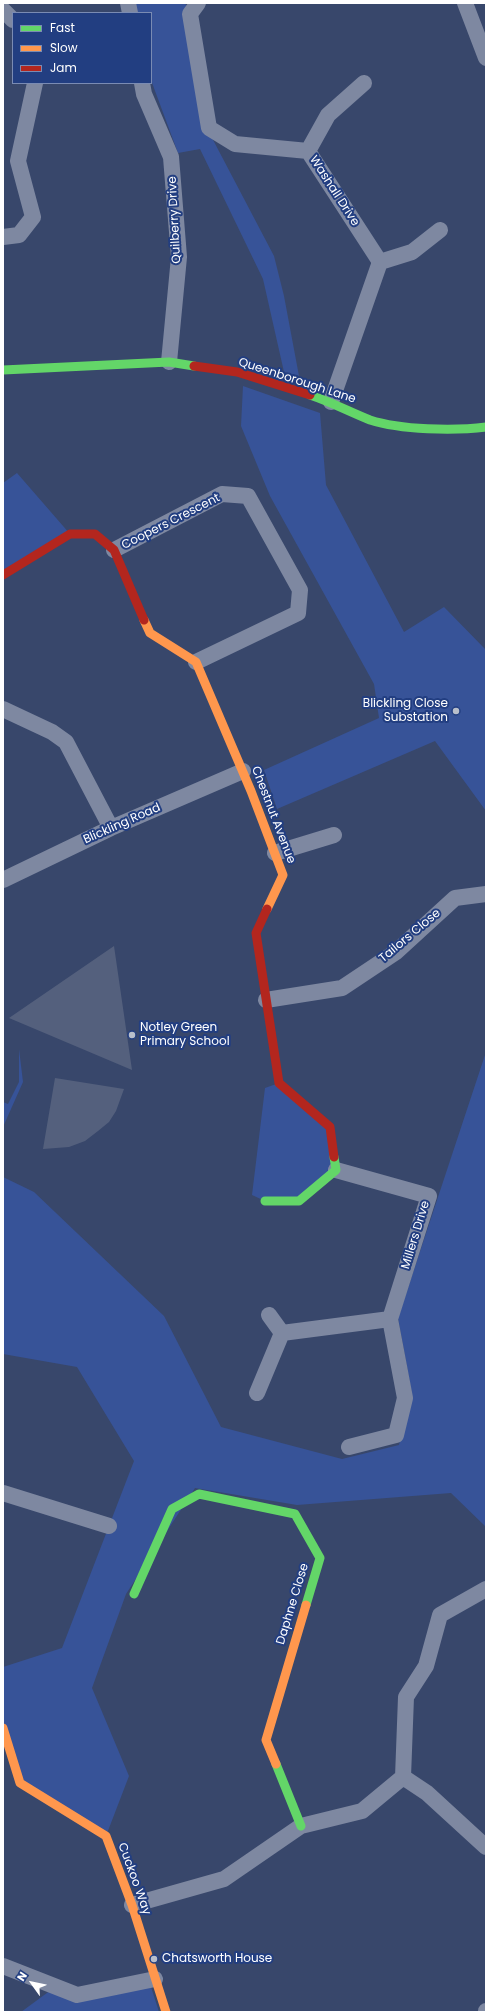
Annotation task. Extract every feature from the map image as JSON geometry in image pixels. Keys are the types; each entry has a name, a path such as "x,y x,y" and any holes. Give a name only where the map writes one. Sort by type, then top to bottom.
{"street":[{"name":"Washall Drive","path":"198,3 190,14 209,128 235,144 308,151 380,262"},
{"path":"465,3 486,58"},
{"path":"3,10 12,19"},
{"path":"308,151 328,115 364,83"},
{"path":"3,237 19,235 33,217 18,161 35,84"},
{"name":"Quilberry Drive","path":"142,84 144,94 171,157 179,257 169,362"},
{"path":"331,402 380,262 412,252 440,230"},
{"name":"Queenborough Lane","path":"3,370 169,362 237,372 331,402 371,420 408,427 468,429 486,427"},
{"name":"Coopers Crescent","path":"114,550 222,494 248,496 300,590 298,613 196,662"},
{"path":"3,575 70,534 95,534 114,550 150,633 196,662"},
{"name":"Chestnut Avenue","path":"196,662 243,771 283,875 256,932 279,1083 330,1127 336,1170"},
{"path":"3,709 52,732 66,742 112,828"},
{"name":"Blickling Road","path":"3,880 112,828 243,771"},
{"path":"275,853 334,835"},
{"name":"Tailors Close","path":"266,1000 342,988 396,952 455,898 486,894"},
{"path":"265,1201 299,1201 336,1170"},
{"name":"Millers Drive","path":"336,1170 429,1196 390,1319 405,1398 396,1435 349,1447"},
{"path":"269,1315 282,1333"},
{"path":"282,1333 390,1319"},
{"path":"257,1392 282,1333"},
{"path":"3,1493 109,1526"},
{"name":"Daphne Close","path":"134,1594 172,1509 199,1494 296,1514 320,1558 266,1740 301,1826"},
{"path":"132,1905 224,1879 301,1826 362,1811 403,1778 406,1696 426,1666 440,1615 486,1589"},
{"name":"Cuckoo Way","path":"3,1728 20,1782 106,1836 132,1905 166,2012"},
{"path":"403,1778 427,1793 486,1847"},
{"path":"3,1966 77,1995 155,1979"}],"shaded area":[{"path":"133,3 185,3 190,14 211,136 274,256 284,296 299,376 284,372 263,279 200,149 178,153 152,83 152,12 135,12"},
{"path":"243,386 320,413 326,485 404,632 444,607 486,650 486,811 435,741 277,809 264,770 379,718 374,684 270,496 241,426"},
{"path":"17,473 70,534 3,575 3,483"},
{"path":"19,1049 23,1082 3,1127 3,1102 8,1104 19,1082"},
{"path":"486,1052 486,1527 451,1493 297,1505 195,1488 126,1594 92,1688 129,1776 106,1836 20,1783 3,1728 3,1667 62,1648 134,1461 77,1367 3,1354 3,1177 34,1192 164,1316 221,1427 342,1459 399,1445 412,1394 398,1318"},
{"path":"279,1083 330,1127 336,1170 299,1201 265,1201 252,1195 265,1088"},
{"path":"151,1987 159,2012 21,2012 51,1990"}],"building":[{"path":"114,946 132,1070 9,1018"},
{"path":"55,1078 124,1089 116,1111 109,1122 85,1141 69,1147 43,1149"}],"traffic: fast":[{"path":"3,370 169,362 194,366"},
{"path":"310,395 370,420 397,426 428,429 486,427"},
{"path":"265,1201 299,1201 336,1170 334,1157"},
{"path":"134,1594 172,1509 199,1494 295,1514 320,1558 306,1605"},
{"path":"276,1764 301,1826"}],"traffic: slow":[{"path":"144,620 150,633 196,662 251,791 283,875 267,909"},
{"path":"276,1764 266,1740 306,1605"},
{"path":"3,1728 20,1783 106,1836 132,1905 166,2012"}],"traffic: jam":[{"path":"194,366 237,372 310,395"},
{"path":"3,575 70,534 95,534 114,550 144,620"},
{"path":"267,909 256,933 279,1083 330,1127 334,1157"}],"place":[{"name":"Blickling Close Substation","path":"456,711"},
{"name":"Notley Green Primary School","path":"132,1035"},
{"name":"Chatsworth House","path":"154,1959"}]}
